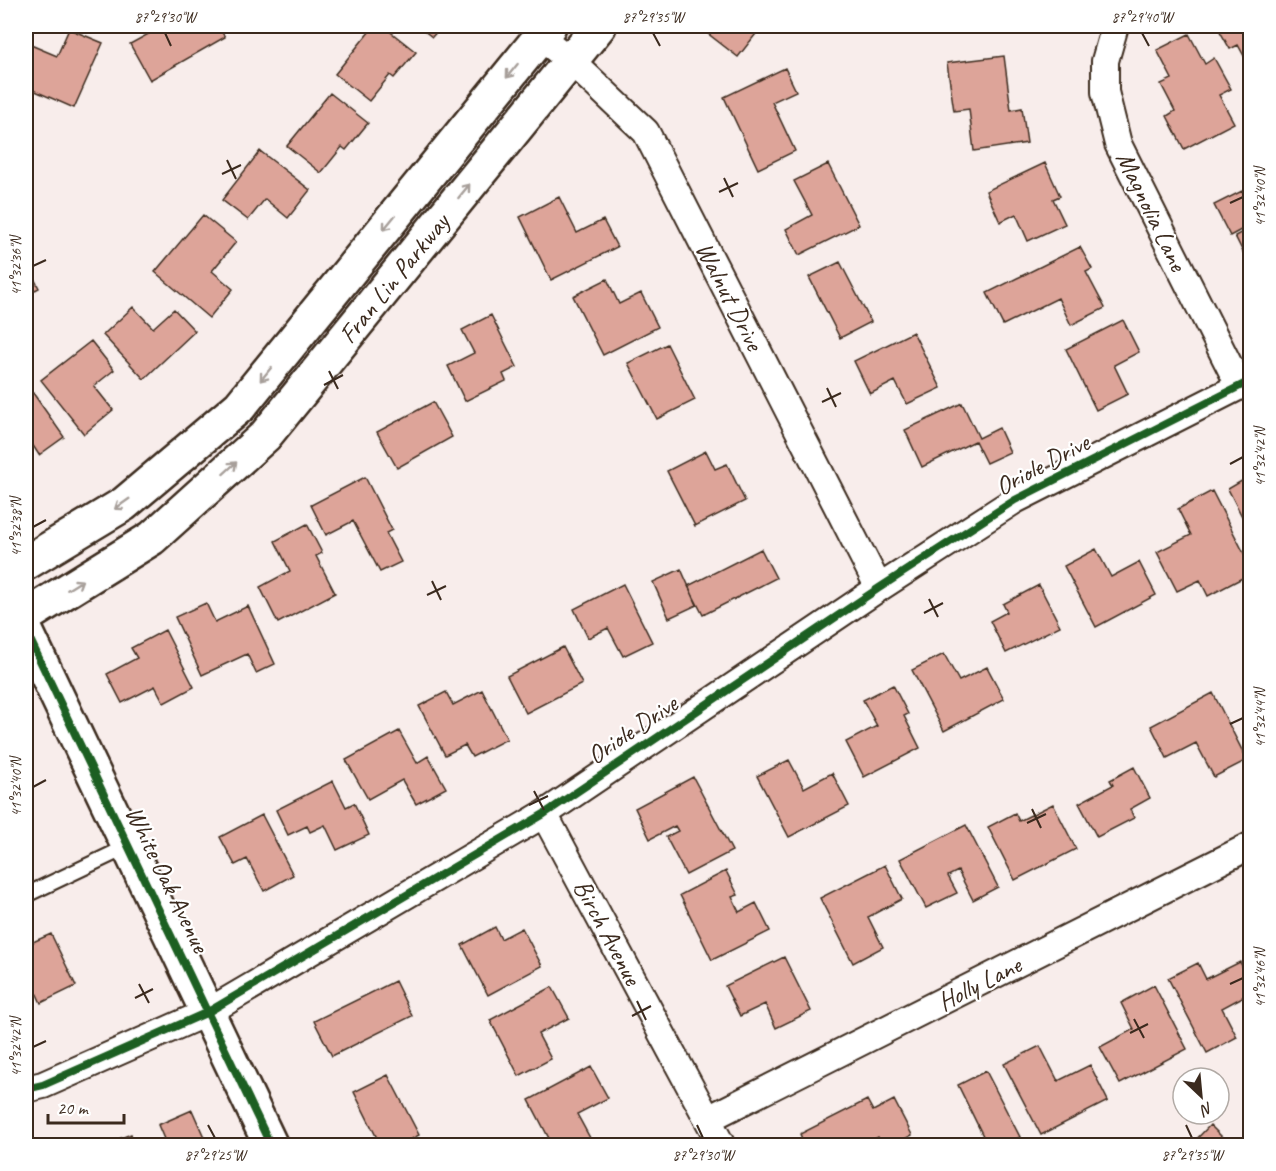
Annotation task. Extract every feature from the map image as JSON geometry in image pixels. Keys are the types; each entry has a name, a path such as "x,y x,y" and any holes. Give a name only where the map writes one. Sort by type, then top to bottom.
{"street":[{"name":"Fran Lin Parkway","path":"26,616 152,538 265,436 599,26"},
{"name":"Magnolia Lane","path":"1115,26 1105,61 1105,92 1118,144 1245,384"},
{"name":"Fran Lin Parkway","path":"26,563 124,504 240,406 544,31"},
{"name":"Walnut Drive","path":"544,31 570,60 646,132 879,588"},
{"name":"Oriole Drive","path":"26,1089 43,1085 208,1012 544,814 879,588 1015,500 1245,384"},
{"name":"White Oak Avenue","path":"26,631 272,1146"},
{"name":"Birch Avenue","path":"544,814 722,1146"},
{"name":"Holly Lane","path":"708,1119 1251,846"}],"lane":[{"path":"26,895 129,846"}],"building":[{"path":"163,26 218,26 225,37 150,80 130,44"},
{"path":"374,26 383,26 416,52 394,78 390,75 369,101 335,74"},
{"path":"418,26 442,26 432,37"},
{"path":"698,26 753,26 759,30 738,57"},
{"path":"1217,26 1250,26 1250,67 1238,45 1230,49"},
{"path":"69,29 103,43 74,108 26,87 26,43 57,56"},
{"path":"1189,34 1205,64 1214,58 1231,89 1219,95 1234,123 1184,149 1167,116 1175,111 1161,84 1172,79 1157,50"},
{"path":"1004,56 1011,110 1022,108 1027,143 974,151 969,109 954,111 947,63"},
{"path":"785,68 796,91 772,102 795,151 758,169 724,97"},
{"path":"330,93 368,123 346,150 342,147 321,173 287,146"},
{"path":"260,151 310,190 288,218 265,199 248,220 222,200"},
{"path":"1045,163 1060,196 1053,199 1065,224 1028,241 1016,214 1000,222 986,191"},
{"path":"828,164 859,225 799,255 786,229 812,215 794,181"},
{"path":"1242,191 1250,207 1250,225 1230,236 1214,205"},
{"path":"559,197 577,233 603,220 617,247 551,280 520,217"},
{"path":"203,215 236,242 212,271 233,289 209,318 155,272"},
{"path":"1250,228 1250,266 1235,236"},
{"path":"1080,247 1092,269 1086,272 1105,308 1071,325 1058,298 1003,325 987,293"},
{"path":"840,262 871,322 840,338 809,277"},
{"path":"26,263 39,288 26,295"},
{"path":"607,279 619,304 641,293 658,327 603,355 573,296"},
{"path":"133,307 153,328 174,309 195,331 144,379 103,335"},
{"path":"491,315 517,367 503,374 506,381 465,401 448,366 474,353 462,330"},
{"path":"1123,320 1139,352 1114,365 1128,394 1096,410 1066,349"},
{"path":"913,332 941,388 907,404 895,381 870,394 854,361"},
{"path":"91,341 114,370 94,386 113,410 84,434 41,380"},
{"path":"667,344 695,400 657,419 628,363"},
{"path":"33,393 64,437 39,455 32,444 26,448 26,398"},
{"path":"433,402 452,437 397,468 377,432"},
{"path":"962,403 979,438 999,428 1010,452 986,463 975,441 922,467 905,430"},
{"path":"706,451 715,469 727,464 745,501 695,526 667,471"},
{"path":"1250,476 1250,532 1228,489"},
{"path":"365,477 392,530 386,533 401,562 380,572 353,521 326,535 311,505"},
{"path":"1212,491 1250,565 1250,574 1208,596 1200,580 1177,591 1157,552 1191,535 1178,509"},
{"path":"307,524 322,553 316,556 335,593 278,623 260,587 290,571 275,541"},
{"path":"761,549 776,578 703,615 688,586"},
{"path":"1096,549 1111,577 1139,562 1156,595 1096,627 1064,566"},
{"path":"681,569 697,605 669,618 653,582"},
{"path":"623,584 652,642 623,656 608,628 588,638 574,609"},
{"path":"1039,585 1060,626 1006,653 990,621 1007,612 1003,604"},
{"path":"206,603 215,622 248,606 275,664 256,673 247,654 202,675 175,617"},
{"path":"165,630 194,687 164,703 155,686 122,703 107,674 137,658 131,648"},
{"path":"563,647 582,684 526,713 507,676"},
{"path":"944,654 959,681 987,667 1004,699 944,731 912,670"},
{"path":"893,685 908,714 904,716 920,748 864,777 846,742 877,726 863,700"},
{"path":"482,690 507,739 472,757 465,745 445,755 419,706 446,692 453,705"},
{"path":"1213,693 1247,760 1214,777 1196,743 1167,758 1151,726"},
{"path":"399,731 417,763 428,756 446,788 416,804 402,780 368,799 346,760"},
{"path":"789,760 804,788 832,773 849,806 789,837 757,776"},
{"path":"1134,767 1150,798 1130,809 1134,818 1097,837 1079,803 1113,785 1110,780"},
{"path":"693,777 732,851 686,875 666,837 678,831 675,826 650,839 635,808"},
{"path":"333,781 346,807 354,803 369,835 337,850 325,825 310,832 307,826 288,835 276,810"},
{"path":"1053,804 1076,849 1015,880 988,827 1015,813 1019,821"},
{"path":"262,815 293,875 264,891 247,859 235,865 220,837"},
{"path":"966,825 998,887 973,900 958,871 948,876 957,893 926,908 900,859"},
{"path":"885,865 902,899 868,917 883,947 853,963 820,898"},
{"path":"726,871 738,895 732,897 739,912 756,903 770,931 712,960 680,895"},
{"path":"495,927 501,939 522,928 542,966 488,995 462,945"},
{"path":"51,934 76,986 41,1003 34,988 26,992 26,945"},
{"path":"784,957 811,1011 776,1028 765,1004 740,1016 725,986"},
{"path":"1240,962 1250,982 1250,993 1222,1008 1237,1037 1207,1053 1168,978 1198,963 1206,979"},
{"path":"395,981 412,1016 332,1056 314,1021"},
{"path":"1154,985 1187,1049 1120,1084 1100,1047 1134,1029 1121,1003"},
{"path":"552,987 569,1018 538,1034 551,1059 519,1076 490,1020"},
{"path":"1040,1046 1058,1081 1090,1065 1108,1101 1041,1135 1004,1064"},
{"path":"591,1067 608,1098 577,1114 590,1138 577,1146 553,1146 529,1100"},
{"path":"986,1071 1020,1137 1003,1146 988,1146 958,1085"},
{"path":"388,1075 419,1135 399,1146 381,1146 354,1092"},
{"path":"867,1100 873,1111 894,1100 912,1135 892,1146 882,1146 878,1137 861,1146 805,1146 800,1134"},
{"path":"192,1110 208,1146 167,1146 158,1125"},
{"path":"1211,1126 1231,1146 1190,1146"},
{"path":"131,1134 135,1146 101,1146"}],"cycle path":[{"path":"26,1089 43,1085 208,1012 544,814 879,588 1015,500 1250,381"},
{"path":"26,631 271,1146"}]}
